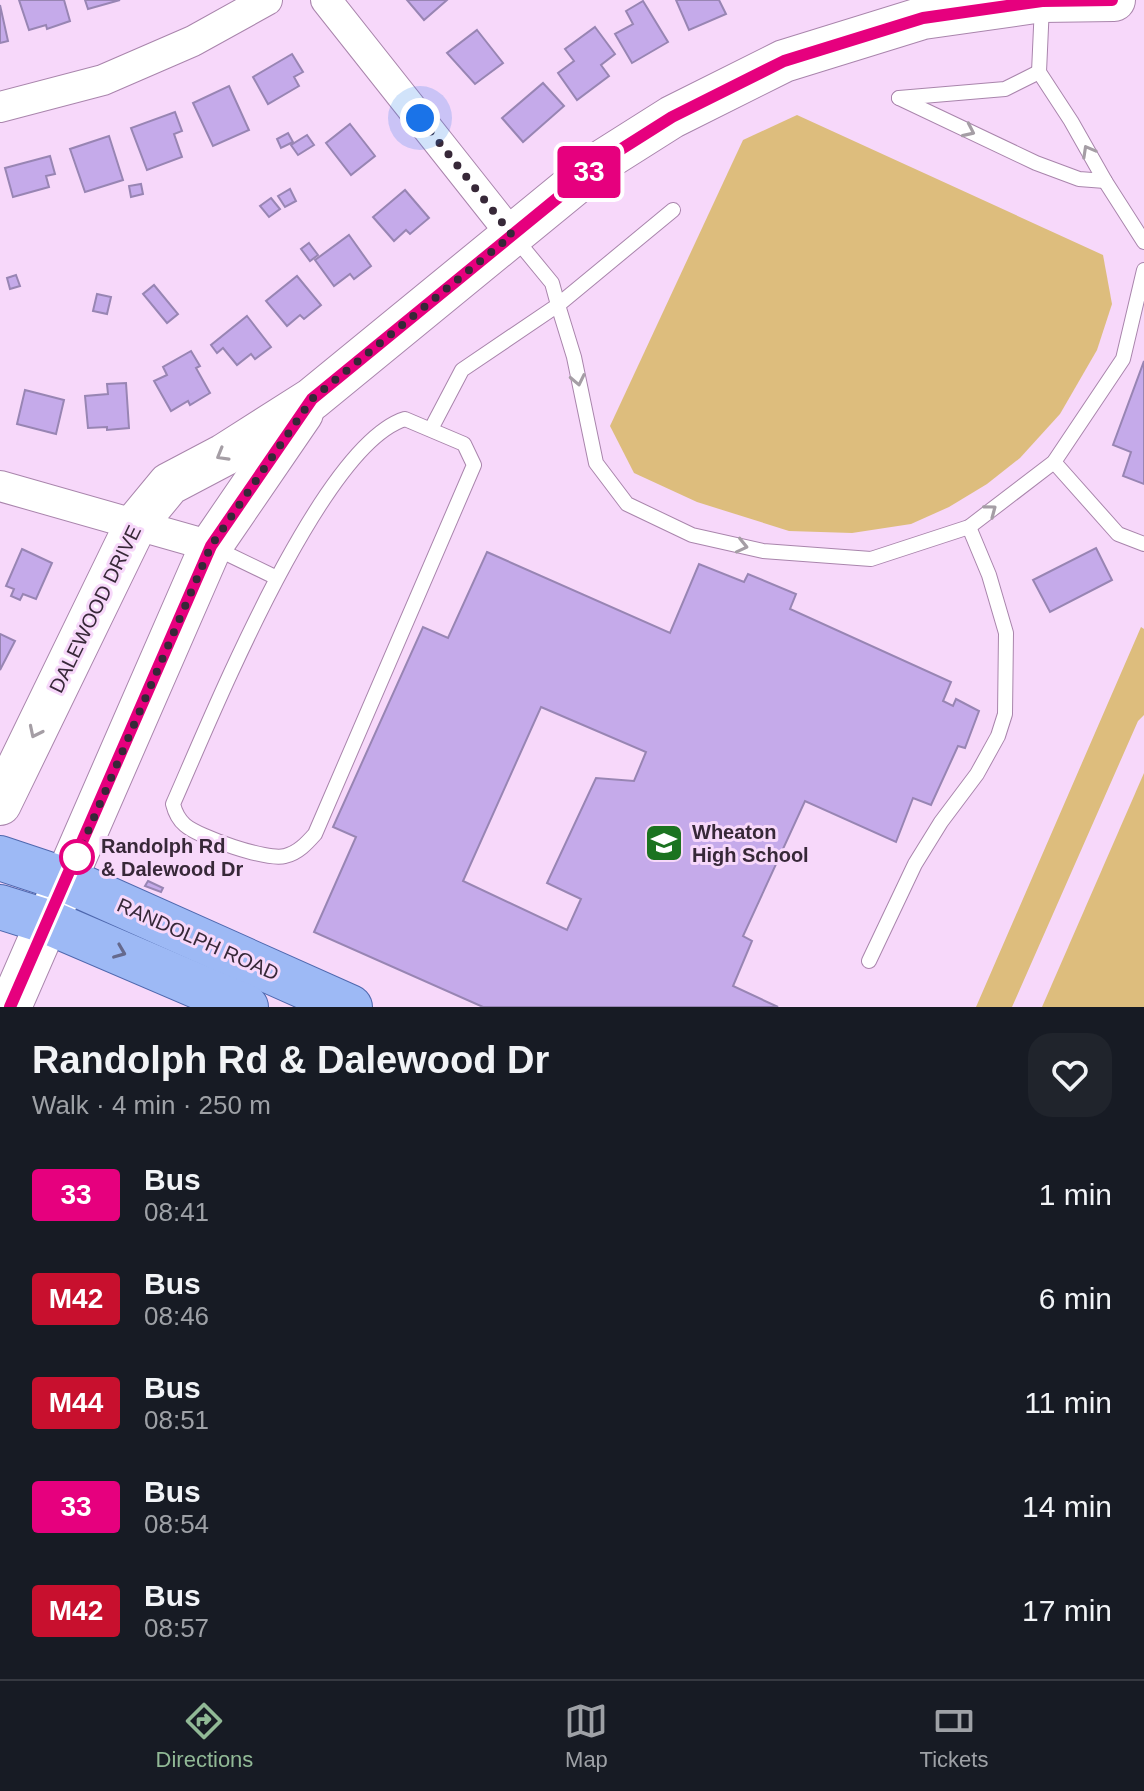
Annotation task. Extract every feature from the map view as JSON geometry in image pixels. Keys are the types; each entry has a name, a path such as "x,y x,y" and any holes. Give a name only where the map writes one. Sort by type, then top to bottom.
{"main road":[{"name":"RANDOLPH ROAD","path":"0,858 66,880 350,1007"},
{"path":"0,907 48,922 246,1007"}],"street":[{"path":"0,107 103,80 193,41 267,0"},
{"path":"326,0 512,235"},
{"name":"DALEWOOD DRIVE","path":"0,804 136,524 169,484 224,455 312,399 610,156 672,117 784,61 923,18 1042,0 1114,0"},
{"path":"1128,0 1144,1"},
{"name":"DALEWOOD DRIVE","path":"10,1007 211,546 312,399"},
{"path":"0,486 211,546"}],"lane":[{"path":"1042,0 1039,72 1144,242"},
{"path":"1039,72 1005,89 899,98 1036,163 1079,179 1105,181"},
{"path":"431,429 462,370 558,305 673,210"},
{"path":"512,235 552,283 574,357 596,463 627,504 692,535 763,551 871,559 969,527 1054,462 1123,359 1144,270"},
{"path":"405,419 464,444 474,465 470,478 315,834 302,848 286,856 244,851 186,826 175,814 173,804 275,577 329,493 361,451 392,423 405,419"},
{"path":"1054,462 1118,534 1144,544"},
{"path":"869,961 915,864 941,822 977,774 998,736 1005,714 1006,633 989,575 969,527"},
{"path":"211,546 275,577"}],"shaded area":[{"path":"797,115 1103,255 1112,304 1097,350 1060,414 1020,458 987,484 949,507 911,524 852,533 789,531 697,502 634,473 610,426 743,140"},
{"path":"1141,627 1144,629 1144,715 1138,721 1012,1007 976,1007"},
{"path":"1144,773 1144,1007 1042,1007"}],"building":[{"path":"19,0 64,0 70,21 47,29 46,25 29,30"},
{"path":"85,0 120,0 88,9"},
{"path":"407,0 447,0 424,20"},
{"path":"676,0 719,0 726,14 689,30"},
{"path":"643,1 668,42 632,63 615,34 633,24 626,11"},
{"path":"0,5 8,41 0,43"},
{"path":"595,27 615,54 601,65 609,76 577,100 558,73 574,61 565,49"},
{"path":"477,30 503,63 475,84 447,53"},
{"path":"292,54 303,72 294,77 299,86 268,104 253,77"},
{"path":"543,83 564,106 523,142 502,118"},
{"path":"229,86 249,130 213,146 193,103"},
{"path":"175,112 182,131 174,134 182,157 147,170 131,128"},
{"path":"350,124 375,156 351,175 326,143"},
{"path":"288,133 293,142 281,148 277,139"},
{"path":"307,135 314,145 298,155 291,145"},
{"path":"109,136 123,180 85,192 70,149"},
{"path":"50,156 55,174 46,176 49,187 13,197 5,168"},
{"path":"141,184 143,194 131,197 129,186"},
{"path":"290,189 296,201 285,207 278,196"},
{"path":"405,190 429,218 410,234 406,230 394,241 373,217"},
{"path":"271,198 280,209 269,217 260,206"},
{"path":"349,235 371,266 354,279 350,274 334,286 315,260"},
{"path":"309,243 318,255 310,261 301,249"},
{"path":"16,275 20,286 10,289 7,278"},
{"path":"297,276 321,305 304,319 300,315 287,326 266,301"},
{"path":"154,285 178,314 167,323 143,294"},
{"path":"97,294 111,297 107,314 93,311"},
{"path":"247,316 271,347 255,359 251,354 237,365 223,348 217,353 211,345"},
{"path":"191,351 200,366 196,368 210,393 190,405 188,401 171,411 154,381 167,375 163,367"},
{"path":"1144,361 1144,484 1123,476 1131,452 1113,445"},
{"path":"126,383 129,428 88,428 85,396 108,394 107,384"},
{"path":"25,390 64,400 56,434 17,424"},
{"path":"1096,548 1112,580 1050,612 1033,580"},
{"path":"22,549 52,563 36,599 23,594 20,600 11,596 14,589 6,586"},
{"name":"Wheaton High School","path":"487,552 670,633 699,564 744,582 748,574 796,594 790,609 951,682 943,701 953,706 956,699 979,711 965,748 958,746 931,805 913,798 896,842 805,801 743,936 752,941 733,986 778,1007 483,1007 314,932 356,837 333,827 423,627 448,638","holes":["541,707 646,752 634,781 596,778 547,883 581,899 567,930 463,881"]},
{"path":"0,634 15,641 0,670"},
{"path":"148,881 163,888 161,892 145,886"}],"bus line":[{"name":"33","path":"10,1007 211,546 312,399 604,160 672,117 784,61 923,18 1042,1 1112,0"}],"place":[{"name":"Wheaton High School","path":"664,843"},
{"name":"Randolph Rd & Dalewood Dr","path":"77,857"}],"route":[{"path":"77,857 211,546 312,399 512,235 420,118"}]}
